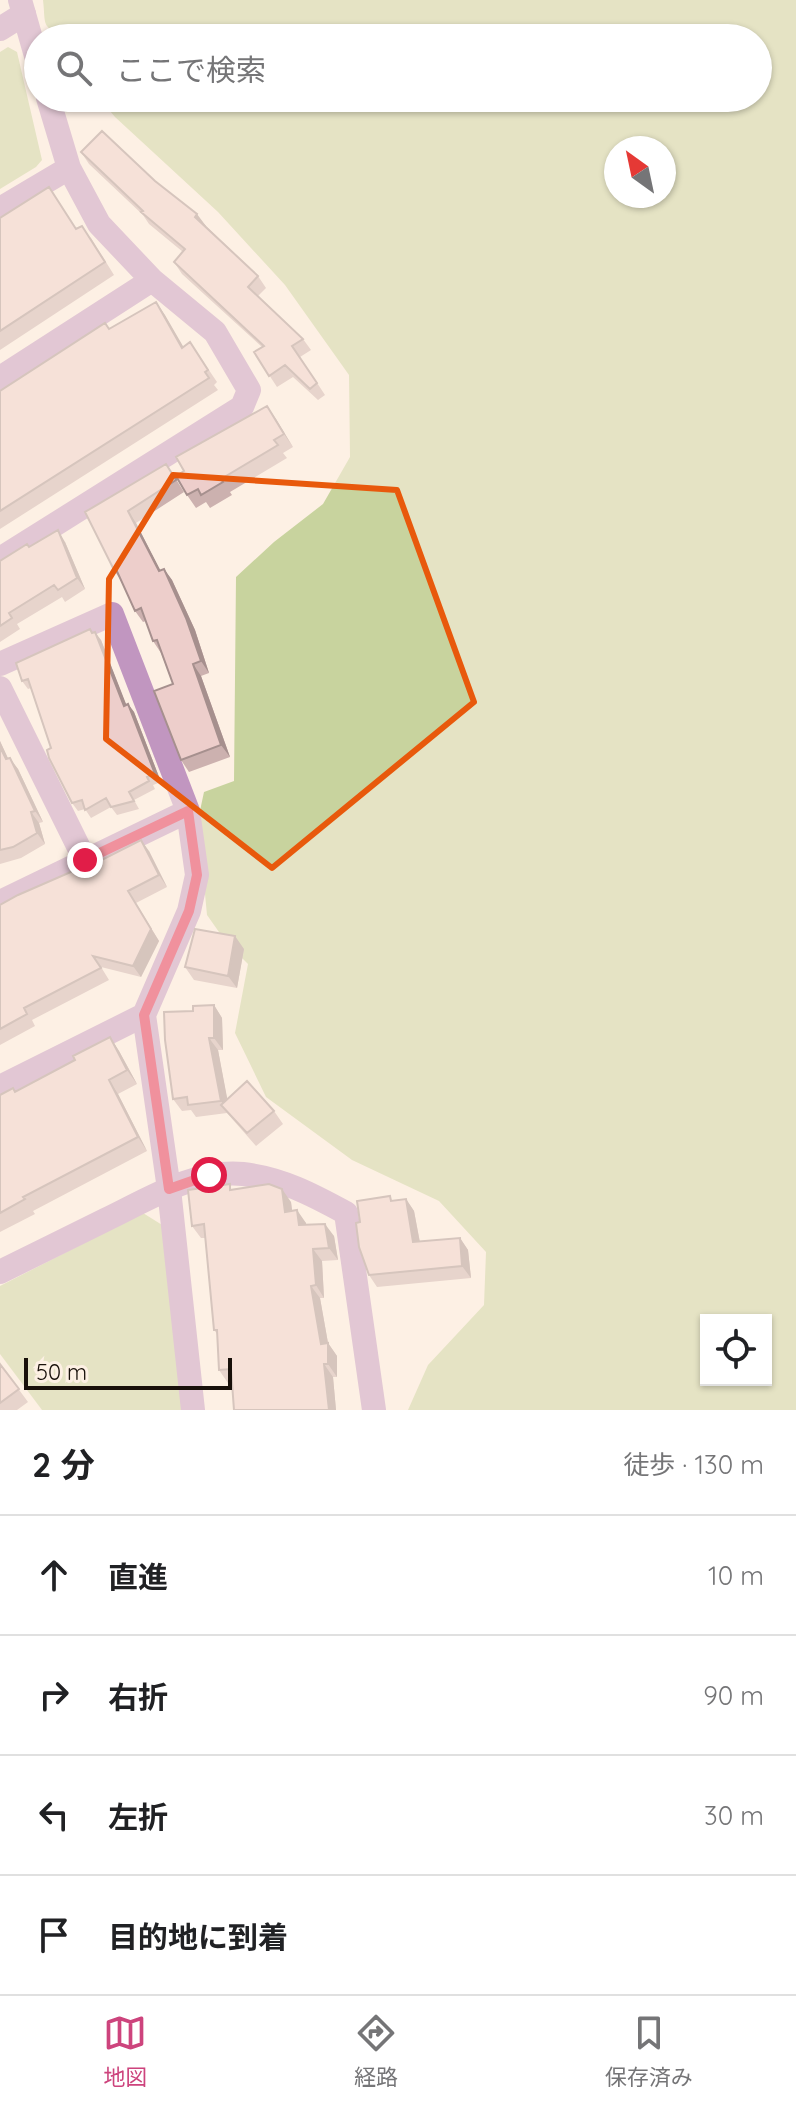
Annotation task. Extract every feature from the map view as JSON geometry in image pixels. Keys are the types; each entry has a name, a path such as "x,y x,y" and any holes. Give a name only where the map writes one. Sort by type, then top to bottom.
{"street":[{"path":"0,29 22,7"},
{"path":"0,559 242,407 249,390 215,332 152,280 99,224 69,168 52,112"},
{"path":"0,209 69,168"},
{"path":"0,378 152,280"},
{"path":"0,664 112,614 188,811 197,875 189,911 144,1015 169,1189 193,1410"},
{"path":"0,688 85,860"},
{"path":"0,902 188,811"},
{"path":"0,1087 144,1015"},
{"path":"0,1272 169,1189 209,1175 240,1173 268,1177 304,1190 346,1213 374,1410"}],"highlighted area":[{"path":"173,475 397,490 474,702 272,868 106,739 109,579"}],"green space":[{"path":"43,0 796,0 796,1410 408,1410 428,1365 484,1305 486,1252 439,1201 352,1160 266,1097 235,1033 248,964 226,942 207,915 198,820 204,792 234,781 236,577 323,504 350,457 349,375 285,285 218,212 111,112 772,112 772,24 46,24"},
{"path":"8,47 17,52 24,82 24,112 31,112 42,160 0,189 0,52"},
{"path":"143,1213 167,1228 186,1410 42,1410 0,1354 0,1286"}],"building":[{"path":"102,131 155,181 197,214 195,217 258,276 248,287 303,339 292,346 317,383 310,389 285,365 269,376 254,352 264,346 174,262 185,249 141,212 81,152"},
{"path":"49,187 76,229 82,226 105,262 0,331 0,218"},
{"path":"156,302 182,348 190,342 208,370 205,372 209,378 0,511 0,391 105,323 109,329"},
{"path":"267,406 284,434 274,440 278,445 221,479 223,482 201,495 198,489 187,495 176,476 184,471 176,457"},
{"path":"166,464 176,480 128,511 159,571 164,569 186,618 201,661 193,664 221,745 181,760 154,691 173,684 157,640 153,641 141,608 135,611 85,512"},
{"path":"58,530 77,578 58,590 54,585 9,613 12,618 0,626 0,561"},
{"path":"90,629 92,633 95,632 124,706 128,704 155,774 129,792 134,801 111,807 106,798 85,810 82,800 72,803 49,758 47,750 51,748 28,679 22,681 16,663"},
{"path":"0,747 6,759 10,758 35,811 31,812 37,833 13,847 0,850"},
{"path":"141,840 159,875 128,891 151,929 133,966 93,956 101,968 24,1008 27,1014 0,1029 0,905"},
{"path":"195,929 235,936 228,976 185,967"},
{"path":"214,1005 214,1038 209,1038 221,1101 188,1105 187,1097 173,1099 164,1012 193,1011 193,1006"},
{"path":"110,1037 127,1070 109,1080 138,1137 23,1197 25,1199 0,1213 0,1095 13,1088 15,1092"},
{"path":"247,1081 274,1111 247,1133 221,1105"},
{"path":"230,1184 230,1190 269,1184 282,1189 285,1212 297,1210 299,1225 325,1224 329,1248 313,1249 316,1285 311,1286 321,1344 328,1343 328,1364 324,1364 329,1410 234,1410 231,1369 219,1370 204,1224 192,1226 188,1190"},
{"path":"390,1196 391,1201 406,1199 413,1242 460,1238 462,1266 369,1275 359,1247 357,1201"},
{"path":"0,1364 19,1389 0,1403"}],"route":[{"path":"85,860 188,811 197,875 189,911 144,1015 169,1189 209,1175"}]}
